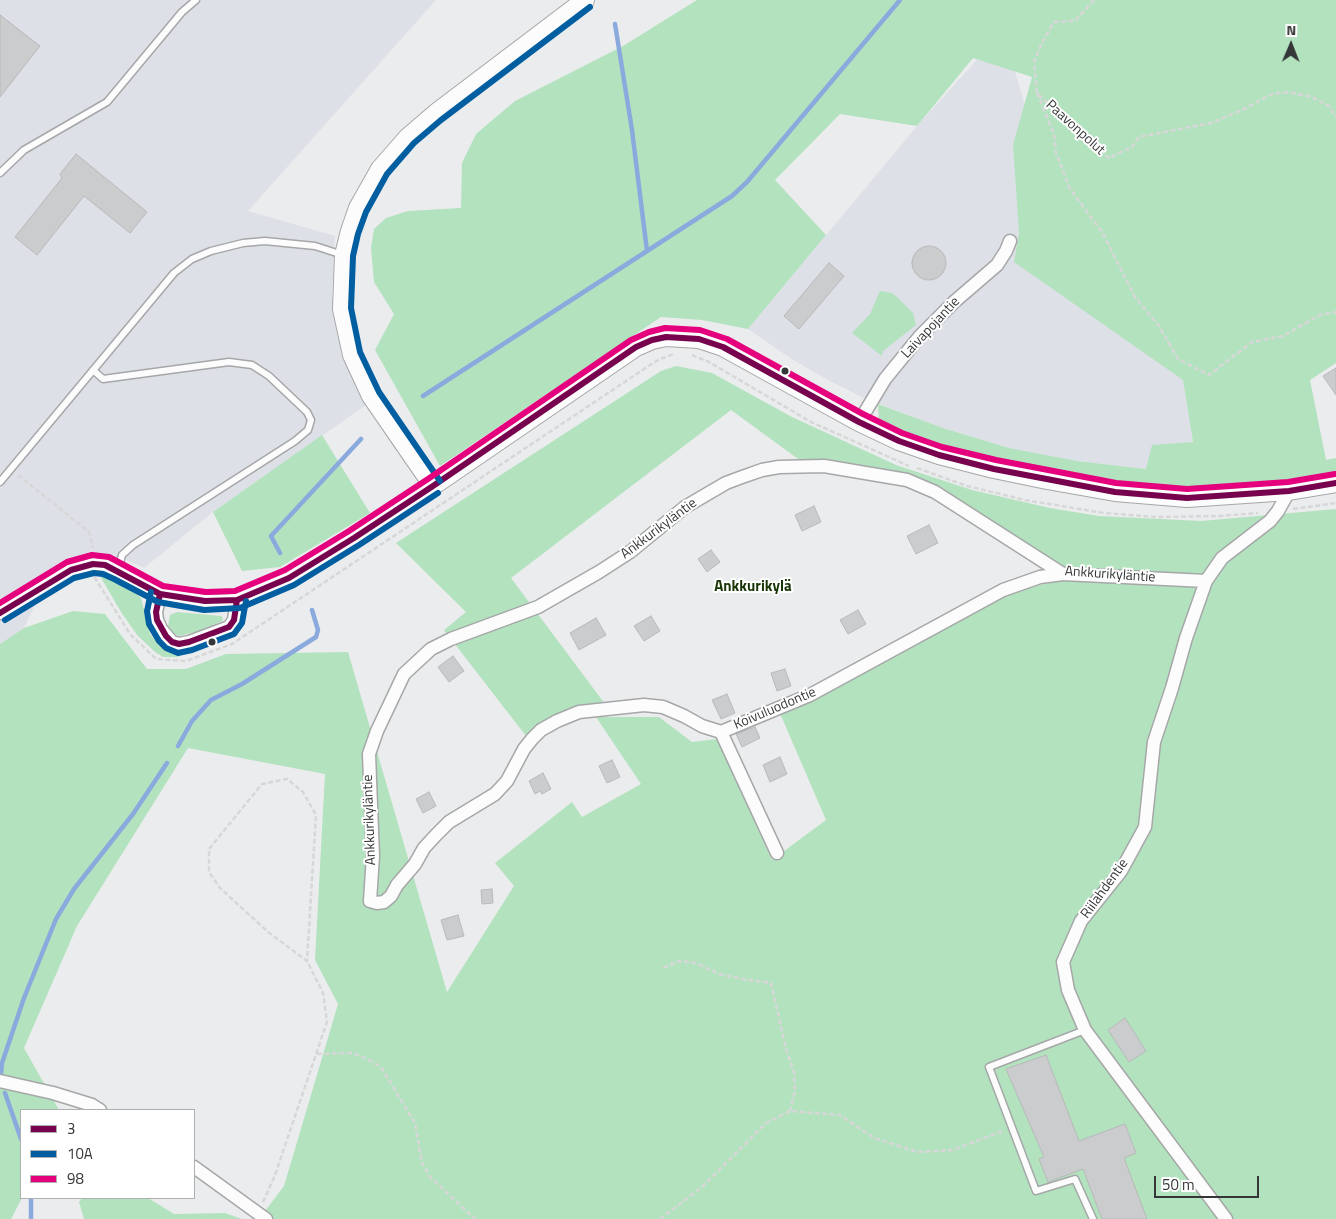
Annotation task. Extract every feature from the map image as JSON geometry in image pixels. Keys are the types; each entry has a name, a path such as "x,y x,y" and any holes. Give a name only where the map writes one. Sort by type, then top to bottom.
{"street":[{"path":"433,486 371,396 359,374 346,334 342,309 344,256 358,208 380,168 393,153 436,113 585,0"},
{"name":"Laivapojantie","path":"859,422 885,380 920,336 954,302 997,264 1010,241"},
{"path":"0,614 71,570 93,564 104,565 118,570 160,594 205,601 237,600 290,578 433,486 636,347 652,340 666,337 699,339 723,347 859,422 899,441 938,455 1047,480 1115,492 1187,498 1289,491 1336,483"},
{"name":"Ankkurikyläntie","path":"370,901 373,856 370,754 377,731 404,674 431,649 451,638 538,607 599,572 630,552 685,507 726,483 762,470 796,466 824,466 907,480 934,492 1063,574 1206,581"},
{"name":"Riilahdentie","path":"1226,1219 1086,1030 1068,990 1063,962 1081,921 1121,871 1145,827 1154,742 1186,638 1206,581 1222,558 1270,522 1289,491"},
{"name":"Koivuluodontie","path":"370,901 376,903 384,902 415,864 424,848 436,835 450,822 495,794 507,781 532,739 541,730 557,721 579,712 644,705 663,708 684,716 702,726 721,732 810,695 1004,590 1040,577 1063,574"},
{"path":"160,594 156,612 157,620 166,636 172,642 179,644 190,642 229,626 234,620 237,600"},
{"path":"721,732 777,853"},
{"path":"0,1080 54,1093 98,1109"},
{"path":"195,1167 262,1216"}],"lane":[{"path":"0,173 24,150 107,102 182,12 196,0"},
{"path":"0,482 174,273 199,256 244,243 265,241 315,246 344,256"},
{"path":"93,370 103,379 229,362 252,365 269,376 308,412 311,420 308,430 295,441 133,545 122,555 118,570"},
{"path":"1086,1030 989,1067 1036,1191 1075,1179 1093,1219"}],"path":[{"name":"Paavonpolut","path":"1094,0 1075,21 1054,22 1034,62 1037,93 1088,142 1108,158 1132,147 1139,137 1211,123 1242,110 1272,94 1289,92 1312,97 1329,106 1336,117"},
{"path":"1037,93 1054,134 1056,153 1070,189 1102,232 1135,297 1159,326 1178,358 1209,375 1252,342 1283,336 1320,315 1336,312"},
{"path":"88,580 95,578 130,634 156,659 186,661 232,644 650,365 660,359 677,354"},
{"path":"690,354 709,362 811,422 903,464 967,486 1025,500 1104,513 1156,517 1219,516 1278,511 1336,503"},
{"path":"12,469 89,532 93,548"},
{"path":"262,1216 327,1022 323,993 307,961 268,932 220,888 209,872 209,849 262,784 286,779 303,792 316,815 307,961"},
{"path":"663,968 679,961 696,963 718,974 771,983 786,1049 794,1072 795,1091 790,1111"},
{"path":"317,1054 353,1053 381,1067 415,1123 422,1163 430,1177 475,1219"},
{"path":"660,1219 702,1187 766,1123 790,1111 840,1115 874,1138 918,1152 953,1150 988,1138 1012,1127"}],"shaded area":[{"path":"0,0 436,0 248,211 335,236 332,296 338,335 351,375 366,405 213,512 144,568 124,559 102,554 71,558 52,568 24,628 0,644"},
{"path":"1003,31 1074,271 1183,380 1193,442 1147,469 1043,455 1009,448 943,428 864,398 828,380 793,360 748,329 917,126"}],"green space":[{"path":"697,0 1336,0 1336,363 1310,380 1326,460 1336,458 1336,475 1312,480 1265,485 1200,488 1101,481 1009,465 904,435 879,421 878,404 943,428 1009,448 1077,461 1146,469 1152,445 1193,442 1183,380 1014,262 1019,233 1013,145 1032,77 973,58 917,126 840,114 775,180 826,235 748,329 702,320 661,317 440,466 375,350 394,314 374,282 371,248 374,229 386,218 408,211 461,208 462,163 476,134 515,101 623,46"},
{"path":"880,291 892,293 898,298 913,313 916,325 883,351 882,356 852,333 870,314"},
{"path":"676,366 712,373 792,417 896,465 972,490 1050,508 1099,516 1201,521 1336,509 1336,1219 259,1219 284,1186 338,1004 315,960 325,774 188,748 77,926 24,1048 58,1109 20,1109 21,1199 11,1219 0,1219 0,644 24,628 73,611 105,614 147,669 186,669 226,654 348,652 447,992 514,886 495,863 572,802 582,817 641,784 596,717 659,717 692,742 717,739 772,860 826,820 779,711 1015,591 1057,581 1054,565 918,481 801,461 731,410 511,578 605,704 526,736 444,630 466,612 396,543 661,371"},
{"path":"322,435 370,513 280,567 242,571 213,512"},
{"path":"100,576 117,581 131,589 141,598 150,634 160,646 170,650 185,650 186,652 178,657 163,657 155,652 137,635"},
{"path":"177,612 221,616 223,618 222,621 199,631 179,636 174,634 168,626 170,615"},
{"path":"81,1199 150,1199 174,1214 225,1213 242,1219 84,1219 79,1202"}],"building":[{"path":"0,15 40,46 0,97"},
{"path":"76,154 147,212 130,233 84,196 37,255 15,237 62,178 60,174"},
{"path":"929,246 936,247 941,251 945,256 945,270 941,275 936,279 929,280 922,279 917,275 913,270 912,263 913,256 917,251 922,247"},
{"path":"829,263 844,276 799,329 784,316"},
{"path":"1336,368 1336,395 1323,376"},
{"path":"814,506 821,522 802,531 795,515"},
{"path":"929,525 938,543 916,554 907,536"},
{"path":"711,550 720,562 707,572 698,559"},
{"path":"858,610 866,624 848,634 840,620"},
{"path":"651,616 660,631 644,641 634,626"},
{"path":"596,618 606,635 579,650 570,633"},
{"path":"453,656 464,671 449,682 438,667"},
{"path":"785,669 791,686 777,691 771,673"},
{"path":"727,694 735,713 721,719 712,700"},
{"path":"755,727 760,738 742,747 736,734"},
{"path":"780,757 787,774 770,782 763,765"},
{"path":"612,760 620,777 607,783 599,766"},
{"path":"543,773 551,789 542,794 540,791 535,794 529,781"},
{"path":"429,792 436,806 423,813 416,799"},
{"path":"492,889 493,903 482,904 481,890"},
{"path":"458,915 464,936 447,940 441,920"},
{"path":"1125,1018 1146,1051 1129,1062 1108,1030"},
{"path":"1046,1055 1079,1141 1125,1124 1136,1153 1124,1158 1147,1219 1102,1219 1083,1169 1048,1182 1039,1159 1044,1157 1006,1069"}],"waterway":[{"path":"423,396 732,196 747,182 900,0"},
{"path":"615,24 632,130 647,251"},
{"path":"280,553 271,536 361,439"},
{"path":"178,746 192,721 211,700 242,684 316,637 318,630 312,610"},
{"path":"1,1074 2,1063 24,998 56,919 74,889 133,814 167,763"},
{"path":"5,1093 20,1136"},
{"path":"31,1199 31,1219"}],"transit line":[{"name":"10A","path":"440,481 379,392 360,352 351,308 353,256 358,234 366,212 387,174 414,143 441,120 590,7"},
{"name":"98","path":"0,603 67,562 92,555 109,557 163,586 206,592 235,591 285,570 349,531 631,340 649,332 665,328 700,330 727,339 863,414 902,433 942,447 996,460 1116,483 1187,489 1288,482 1335,474"},
{"name":"3","path":"0,613 71,570 93,564 105,565 160,594 205,601 237,600 289,578 433,486 636,347 652,340 666,337 699,339 723,347 859,422 899,441 939,455 994,469 1115,492 1187,498 1289,491 1336,483"},
{"name":"10A","path":"5,620 74,578 94,573 103,574 158,602 204,610 240,608 294,585 438,493"},
{"name":"10A","path":"151,592 147,611 149,624 159,641 166,648 178,653 192,650 234,634 242,623 246,601"},
{"name":"3","path":"160,594 156,612 157,620 166,636 172,642 179,644 229,627 234,620 237,600"}],"district":[{"name":"Ankkurikylä","path":"753,587"}]}
